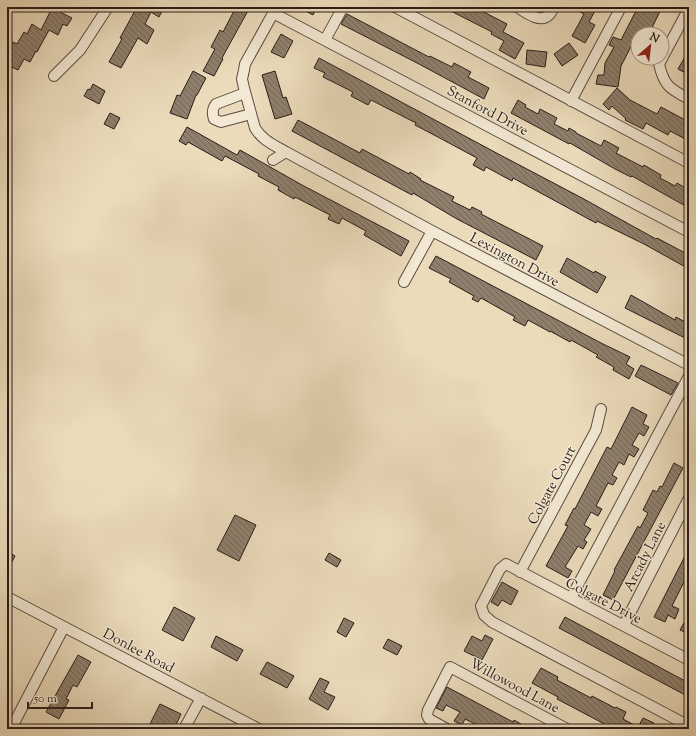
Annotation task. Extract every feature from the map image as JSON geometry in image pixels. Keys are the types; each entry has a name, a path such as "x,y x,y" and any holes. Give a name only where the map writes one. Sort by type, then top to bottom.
{"street":[{"path":"54,76 80,50 108,7"},
{"path":"325,40 343,7"},
{"path":"395,7 689,163"},
{"path":"517,7 543,19 549,16 554,7"},
{"path":"571,101 621,7"},
{"path":"689,8 659,64 665,83 689,99"},
{"name":"Stanford Drive","path":"275,10 325,40 689,232"},
{"name":"Lexington Drive","path":"275,10 245,64 242,78 255,128 265,140 432,231 689,365"},
{"path":"245,93 216,104 212,113 214,119 221,122 251,114"},
{"path":"273,160 286,152"},
{"path":"404,282 432,231"},
{"path":"571,598 689,376"},
{"name":"Colgate Court","path":"520,572 596,430 602,409"},
{"name":"Arcady Lane","path":"624,626 689,498"},
{"name":"Colgate Drive","path":"689,660 506,564 500,569 481,606 484,615 492,622 689,726"},
{"name":"Donlee Road","path":"7,597 259,729"},
{"path":"11,729 64,627"},
{"name":"Willowood Lane","path":"447,729 429,718 427,715 428,710 450,667 568,729"},
{"path":"184,729 200,698"}],"building":[{"path":"137,7 164,7 159,17 151,12 145,24 154,30 147,44 138,38 121,68 109,62"},
{"path":"236,7 250,7 222,58 223,59 214,76 203,71 215,49 211,47 220,30 223,32"},
{"path":"298,7 317,7 313,15"},
{"path":"443,7 474,7 507,24 503,32 524,43 515,59 499,50 504,41 491,34 492,32"},
{"path":"571,7 597,7 589,22 595,25 585,43 572,36 584,14"},
{"path":"638,7 662,7 653,26 630,26 630,49 621,66 618,87 596,84 598,75 604,75 605,63 614,47 609,45 613,37 621,40"},
{"path":"52,8 72,18 67,26 63,24 58,35 49,30 30,62 24,59 18,70 7,65 7,54 13,42 17,44 24,32 27,34 32,24 41,30"},
{"path":"347,14 429,57 430,56 452,67 454,63 471,72 468,77 489,88 484,99 341,24"},
{"path":"281,34 293,41 284,58 271,52"},
{"path":"569,43 578,55 562,66 554,54"},
{"path":"527,50 547,52 545,67 526,64"},
{"path":"689,50 689,75 678,69"},
{"path":"319,58 656,239 657,238 689,255 689,269 644,244 597,221 596,223 513,178 512,181 486,167 484,171 473,165 477,158 415,125 416,123 371,100 368,105 351,96 353,92 323,77 325,73 314,68"},
{"path":"193,71 206,78 196,95 187,119 170,113 177,95 180,96"},
{"path":"275,71 283,98 286,97 292,114 275,119 262,75"},
{"path":"93,84 105,91 99,104 84,96"},
{"path":"617,88 630,100 657,114 661,107 689,122 689,141 670,131 668,135 646,123 643,129 625,120 626,119 612,106 609,110 603,104"},
{"path":"518,100 526,105 525,107 538,114 540,109 557,118 554,124 568,131 569,128 601,146 604,140 619,148 616,153 643,167 644,165 661,175 660,178 675,186 677,183 689,190 689,208 632,176 631,177 615,169 570,143 569,144 511,113"},
{"path":"110,113 120,118 114,129 104,124"},
{"path":"298,120 360,153 362,149 409,174 410,172 421,179 420,180 454,197 452,201 470,210 472,207 482,212 481,214 543,246 536,260 457,219 413,193 412,195 292,131"},
{"path":"187,127 237,155 240,150 302,185 409,241 401,256 364,235 366,231 342,218 339,224 328,219 330,215 295,197 294,199 278,190 279,187 258,176 259,174 225,156 222,161 188,142 186,145 179,141"},
{"path":"436,256 630,357 626,364 634,369 629,379 613,370 614,367 596,357 598,355 571,340 570,342 528,320 525,326 513,320 515,317 481,298 478,302 472,299 474,296 449,282 451,279 429,268"},
{"path":"567,258 594,273 595,271 606,277 597,293 560,272"},
{"path":"631,295 675,320 676,317 689,324 689,340 625,308"},
{"path":"641,365 678,383 671,395 635,376"},
{"path":"632,407 647,415 643,424 649,427 644,436 639,433 632,445 639,449 634,457 629,454 624,465 619,462 612,475 617,478 613,485 608,483 596,506 602,509 598,516 591,512 584,525 591,529 584,540 587,542 583,549 578,546 565,567 572,571 568,578 546,566 568,526 565,525 574,508 575,509 607,447 611,449"},
{"path":"674,463 683,468 613,600 603,595 615,571 614,570 638,526 640,528 648,513 643,510 653,490 657,492 660,486 662,487"},
{"path":"235,515 256,525 239,561 217,550"},
{"path":"689,548 689,572 672,606 679,609 675,619 668,615 665,622 654,617"},
{"path":"7,551 15,556 7,571"},
{"path":"329,553 341,560 337,567 325,560"},
{"path":"502,582 518,591 511,605 502,600 498,606 491,602"},
{"path":"174,607 195,618 183,641 162,630"},
{"path":"689,614 689,634 680,630"},
{"path":"565,617 689,683 689,697 559,628"},
{"path":"344,618 354,623 346,637 337,632"},
{"path":"485,635 493,639 482,660 464,651 472,636 482,641"},
{"path":"216,636 243,650 237,661 211,647"},
{"path":"388,639 402,646 397,655 383,648"},
{"path":"78,655 91,662 77,687 73,685 66,699 69,700 59,719 46,712"},
{"path":"267,662 294,676 287,688 260,674"},
{"path":"541,668 558,677 557,680 591,698 592,696 626,712 623,719 638,727 643,718 654,723 651,729 614,729 557,699 558,697 532,683"},
{"path":"320,678 329,682 324,692 335,697 328,710 309,699"},
{"path":"447,687 513,722 514,720 521,724 520,726 525,729 477,729 479,726 465,719 462,725 454,721 460,712 446,705 443,711 436,708"},
{"path":"160,704 181,714 174,729 159,729 150,724"}]}
